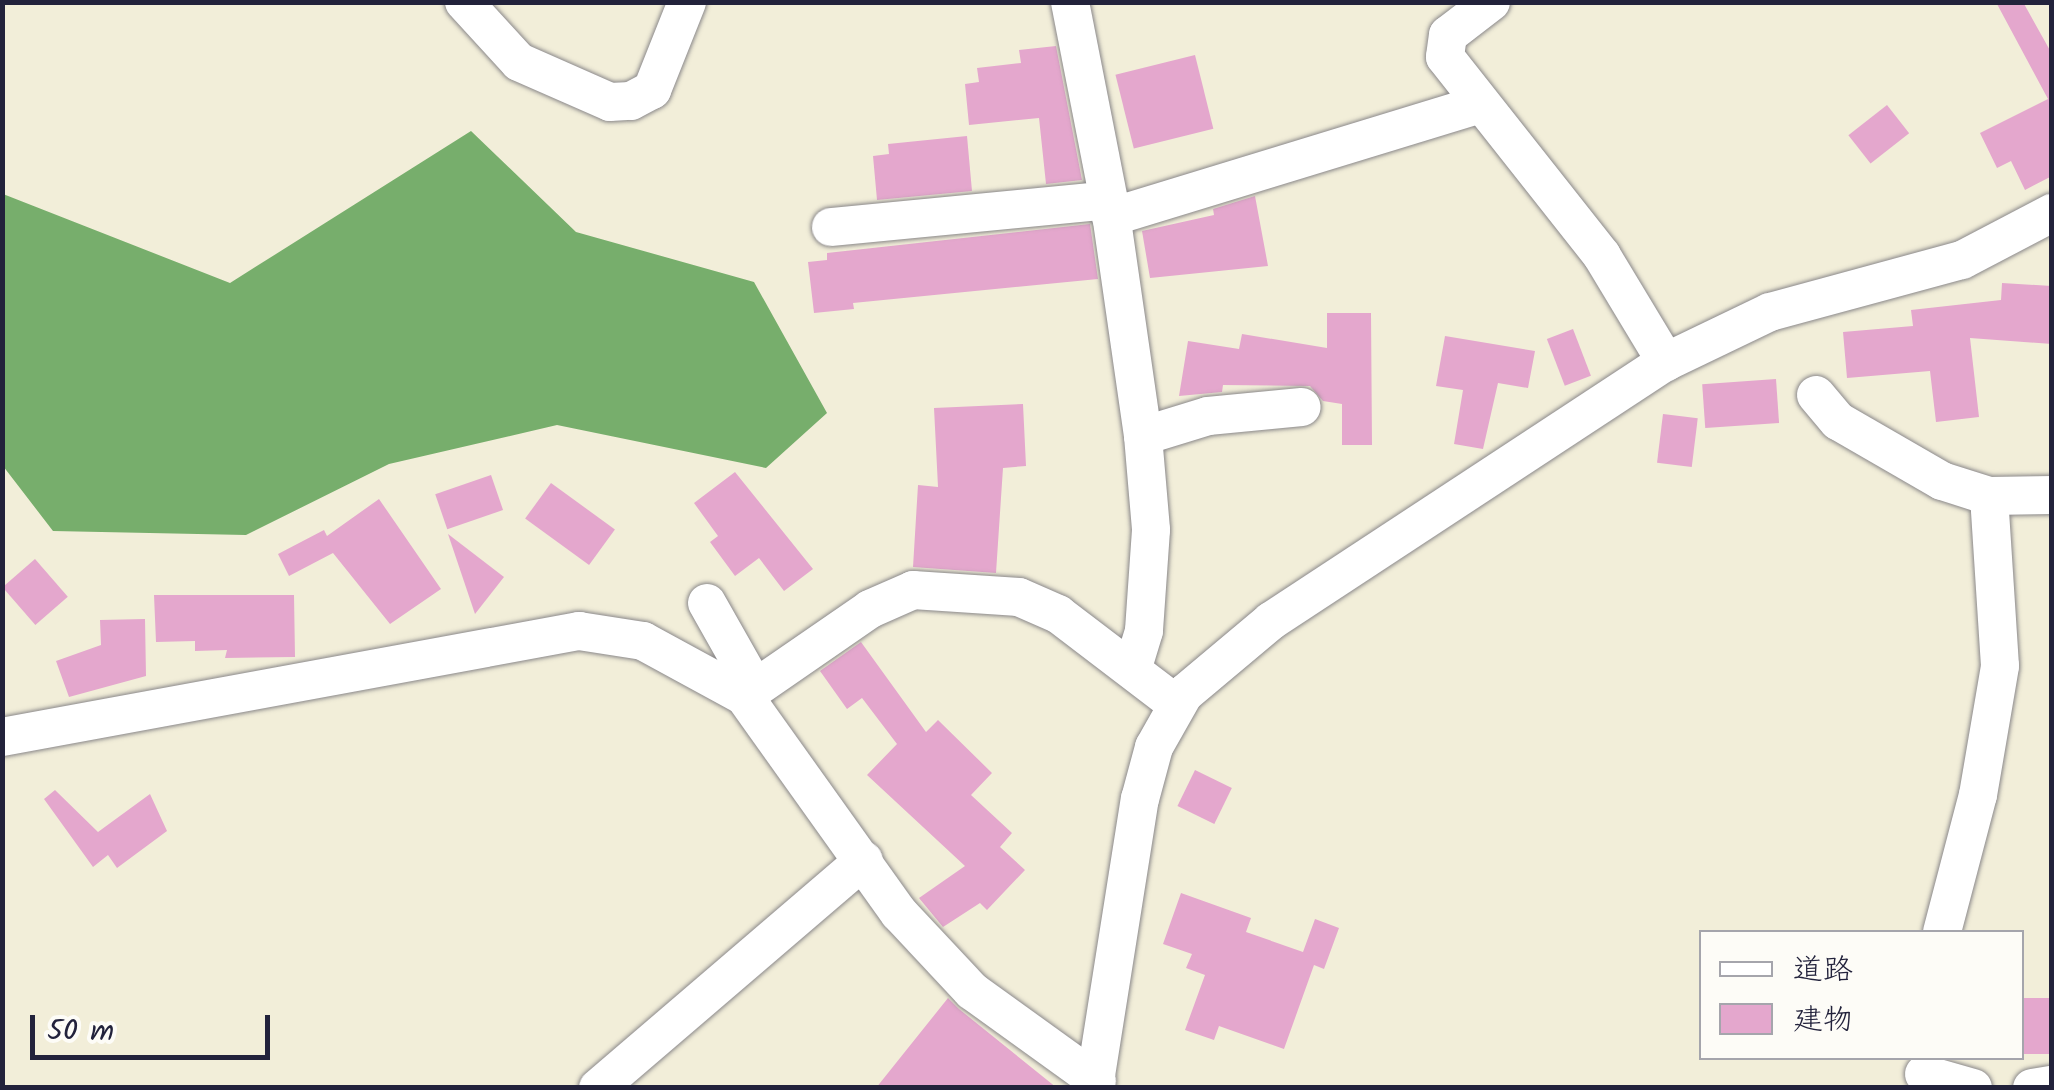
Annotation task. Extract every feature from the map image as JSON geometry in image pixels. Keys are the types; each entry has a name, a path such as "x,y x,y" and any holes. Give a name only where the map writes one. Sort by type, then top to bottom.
{"street":[{"path":"464,2 519,62 610,102 631,101 652,90 686,2"},
{"path":"1070,2 1110,209 1143,436 1151,530 1144,631 1133,667"},
{"path":"1491,2 1443,42 1445,57 1602,256 1666,362"},
{"path":"830,227 1110,209 1480,104"},
{"path":"707,603 749,692 900,914 972,990 1095,1084 1140,800 1175,703 1270,621 1666,362 1770,312 1962,260 2052,213"},
{"path":"1816,395 1838,420 1942,481 1989,496 2052,495"},
{"path":"1143,436 1208,416 1302,407"},
{"path":"1943,930 1978,795 2000,666 1989,496"},
{"path":"749,692 893,595 913,590 1019,597 1058,614 1133,667 1175,703"},
{"path":"2,736 580,631 643,641 749,692"},
{"path":"598,1088 864,860"},
{"path":"1924,1073 1972,1088"},
{"path":"2032,1088 2052,1085"}],"green space":[{"path":"471,131 576,232 754,282 827,413 766,468 557,425 389,464 246,535 53,531 3,466 3,194 230,283"}],"building":[{"path":"2023,2 2052,54 2052,176 2025,190 2011,161 1997,168 1980,133 2048,99 1997,4"},
{"path":"1056,46 1082,180 1046,184 1039,118 969,125 965,84 979,82 977,68 1021,63 1019,50"},
{"path":"1195,55 1213,129 1134,149 1115,75"},
{"path":"1887,105 1909,133 1871,164 1848,135"},
{"path":"967,136 972,191 877,200 873,156 889,154 888,144"},
{"path":"1255,196 1268,266 1150,278 1142,231 1214,215 1213,209"},
{"path":"1090,224 1098,279 853,303 854,309 814,313 808,262 827,260 827,253"},
{"path":"2002,283 2052,286 2052,344 1970,338 1979,417 1936,422 1930,371 1847,378 1843,332 1913,326 1911,310 2001,300"},
{"path":"1327,313 1371,313 1372,445 1342,445 1342,404 1323,401 1310,386 1223,385 1222,392 1179,396 1188,341 1239,349 1242,334 1327,348"},
{"path":"1573,329 1591,376 1565,386 1547,339"},
{"path":"1445,336 1535,351 1528,388 1498,383 1483,449 1454,444 1463,390 1436,386"},
{"path":"1776,379 1779,423 1705,428 1702,384"},
{"path":"1023,404 1026,466 1003,468 996,573 913,567 918,485 938,487 934,408"},
{"path":"1663,414 1698,418 1692,467 1657,463"},
{"path":"735,472 813,569 784,591 759,558 735,576 710,542 718,536 694,503"},
{"path":"491,475 503,510 447,529 435,494"},
{"path":"551,483 615,529 589,565 525,519"},
{"path":"379,499 441,589 390,624 333,553 289,576 278,554 324,530 327,536"},
{"path":"448,534 504,577 475,614"},
{"path":"35,559 68,597 35,625 3,587"},
{"path":"154,595 294,595 295,657 225,658 227,650 195,651 195,641 156,642"},
{"path":"145,619 146,676 69,697 56,661 101,645 100,620"},
{"path":"861,642 926,732 938,720 992,773 971,795 1012,833 1000,847 1025,870 987,910 980,903 943,927 919,898 965,866 867,775 897,744 862,698 847,709 820,671"},
{"path":"1195,770 1232,788 1214,824 1177,806"},
{"path":"55,790 98,832 150,794 167,831 117,868 108,855 93,867 44,799"},
{"path":"1181,893 1251,918 1246,932 1303,952 1315,919 1339,928 1324,969 1314,965 1284,1049 1219,1026 1214,1040 1185,1030 1205,975 1186,968 1192,954 1163,944"},
{"path":"948,998 959,1009 1057,1088 876,1088"},
{"path":"2024,998 2052,998 2052,1054 2024,1054"}]}
